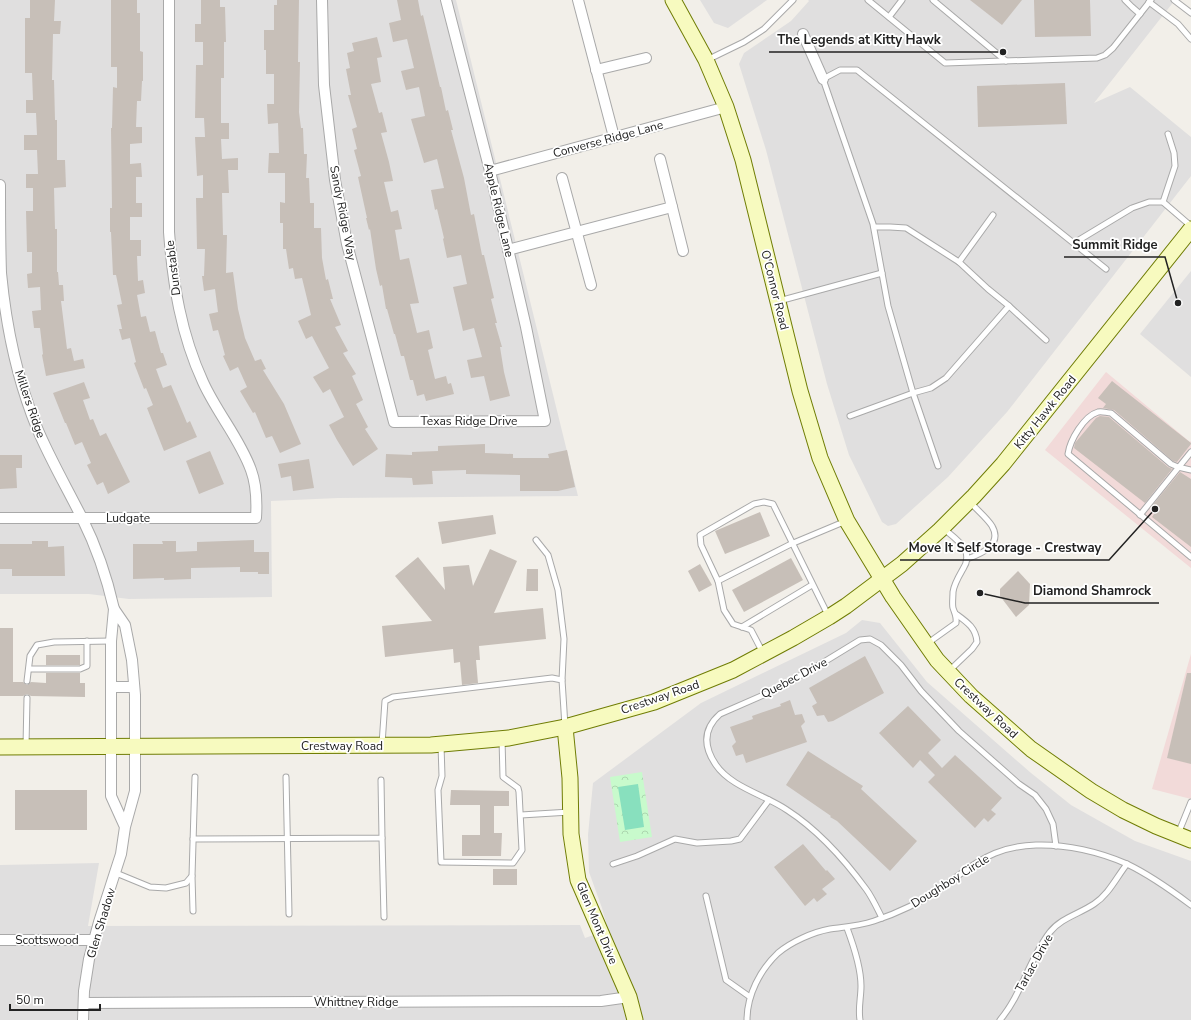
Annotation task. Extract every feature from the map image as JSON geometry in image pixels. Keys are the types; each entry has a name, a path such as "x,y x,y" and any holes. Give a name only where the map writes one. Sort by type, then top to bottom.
{"main road":[{"name":"O'Connor Road","path":"673,0 706,60 726,107 743,160 800,391 820,458 847,521 881,578"},
{"name":"Kitty Hawk Road","path":"881,578 902,564 943,527 1003,464 1191,228"},
{"name":"Crestway Road","path":"0,747 382,746 441,744 502,739 565,727 654,702 733,670 829,618 881,578 926,644 948,672 971,696 1031,749 1091,791 1123,810 1185,838"},
{"name":"Glen Mont Drive","path":"565,727 570,778 571,834 578,880 629,997 635,1020"}],"street":[{"name":"Dunstable","path":"169,0 169,232 172,269 177,300 190,351 204,383 245,456 252,472 257,495 256,518"},
{"name":"Sandy Ridge Way","path":"322,0 324,85 335,180 347,244 394,422"},
{"name":"Apple Ridge Lane","path":"446,0 490,170 526,327 545,421"},
{"path":"578,0 614,137"},
{"path":"803,34 823,79"},
{"path":"596,70 646,58"},
{"name":"Converse Ridge Lane","path":"490,170 726,107"},
{"path":"660,159 683,251"},
{"path":"562,178 591,285"},
{"name":"Millers Ridge","path":"0,185 0,271 7,324 14,356 37,428 48,453 82,518 109,588 114,609 124,625 132,660 136,747"},
{"path":"508,250 672,207"},
{"name":"Texas Ridge Drive","path":"394,422 545,421"},
{"name":"Ludgate","path":"0,518 256,518"},
{"name":"Millers Ridge","path":"111,747 111,641 114,609"},
{"path":"111,687 134,687"},
{"path":"111,747 111,796 125,827"},
{"name":"Glen Shadow","path":"83,1020 89,959 116,874 125,827 135,791 136,747"},
{"name":"Scottswood","path":"0,940 94,940"},
{"name":"Whittney Ridge","path":"84,1003 601,1001 629,997"}],"lane":[{"path":"706,60 744,42 764,29 793,0"},
{"path":"868,0 945,63 1097,58 1105,55 1113,48 1150,1 1178,24 1191,39"},
{"path":"889,17 902,0"},
{"path":"933,0 1006,61"},
{"path":"1125,0 1140,14"},
{"path":"1174,0 1191,13"},
{"path":"938,466 913,393 888,306 874,228 823,79 840,70 856,70 1106,269"},
{"path":"1163,202 1175,166 1174,153 1168,134"},
{"path":"1074,243 1132,208 1149,202 1163,202 1191,228"},
{"path":"959,262 993,215"},
{"path":"874,228 906,228 959,262 1046,340"},
{"path":"778,301 882,273"},
{"path":"850,416 931,388 946,378 1009,306"},
{"path":"1191,470 1171,464 1111,413 1100,411 1090,415 1072,438 1069,446 1068,454 1191,557"},
{"path":"1140,515 1191,452"},
{"path":"967,559 986,551 992,544 995,535 992,526 969,501"},
{"path":"763,654 751,630 733,624 724,610 718,581 701,545 700,535 754,504 764,502 773,504 791,544 829,618"},
{"path":"718,581 791,544 847,521"},
{"path":"926,644 956,623 956,614 953,607 953,592 967,559 965,548 943,527"},
{"path":"536,540 548,555 558,590 564,639 562,680 565,727"},
{"path":"742,627 812,585"},
{"path":"948,672 972,649 977,642 973,628 956,614"},
{"name":"Quebec Drive","path":"882,918 867,890 843,860 822,838 786,809 723,774 716,765 707,746 706,733 714,720 720,714 775,690 860,640 870,639 881,645 959,732 1035,795 1046,809 1053,824 1056,846"},
{"path":"29,669 80,669 87,666 87,641"},
{"path":"27,681 30,656 37,645 54,642 111,641"},
{"path":"382,746 386,701 393,697 552,678 562,680"},
{"path":"26,747 27,698"},
{"path":"441,744 442,776 438,790 441,862 513,863 522,850 521,815 518,788 503,777 502,739"},
{"path":"193,911 192,876 195,777"},
{"path":"286,777 289,914"},
{"path":"381,780 384,917"},
{"path":"612,864 637,856 675,839 696,843 731,841 740,838 769,800"},
{"path":"1185,838 1191,802"},
{"path":"521,815 570,812"},
{"path":"193,839 382,838"},
{"name":"Doughboy Circle","path":"747,1020 750,997 756,983 778,953 796,940 828,929 847,928 860,925 915,905 943,888 970,867 995,852 1008,848 1036,845 1080,849 1127,864 1191,904"},
{"name":"Tarlac Drive","path":"1000,1020 1018,993 1032,962 1050,932 1060,923 1094,904 1114,884 1127,864"},
{"path":"116,874 150,888 166,888 186,884 192,876"},
{"path":"706,896 726,980 750,997"},
{"path":"847,928 858,962 861,986 859,1007 860,1020"}],"shaded area":[{"path":"0,0 456,0 578,496 338,498 271,501 272,597 129,599 89,594 0,594"},
{"path":"700,0 767,0 728,28 714,23"},
{"path":"808,0 1175,0 1094,103 1130,87 1191,137 1191,176 1007,412 948,477 896,524 888,526 882,522 849,455 827,384 766,150 739,64 744,53 791,21 809,1"},
{"path":"1191,271 1191,377 1140,334"},
{"path":"1106,372 1190,442 1191,441 1191,568 1045,450"},
{"path":"862,620 880,623 927,682 1031,773 1071,805 1135,841 1191,861 1191,1020 0,1020 0,865 99,863 88,926 580,925 585,938 608,930 589,872 588,835 593,783 701,703 846,633"},
{"path":"1191,654 1191,799 1152,789"}],"green space":[{"path":"642,772 652,837 620,842 610,777"},
{"path":"638,784 644,827 625,830 618,787"}],"building":[{"path":"30,0 55,0 54,21 61,21 60,34 53,34 52,80 54,80 55,120 57,120 57,160 65,160 66,187 54,188 55,229 57,229 57,272 59,285 63,285 64,301 61,301 67,349 71,348 74,361 83,359 85,368 46,376 42,355 40,328 34,328 32,311 41,310 40,287 28,288 27,274 32,273 32,252 27,252 26,211 33,211 33,188 26,188 26,174 38,174 37,150 24,150 24,135 37,135 36,113 26,113 26,100 33,100 32,73 25,73 25,18 30,18"},
{"path":"111,0 137,0 137,13 140,13 140,51 143,52 143,81 141,101 137,101 136,127 142,127 142,143 130,144 130,164 141,163 142,177 136,177 136,203 142,203 142,217 130,217 130,240 141,240 141,256 137,256 138,281 143,280 145,293 137,295 141,317 146,316 150,332 155,331 161,353 163,353 167,365 156,369 163,388 171,385 187,423 190,421 197,437 164,451 147,408 153,405 146,388 144,389 134,363 136,362 130,338 122,340 119,329 122,329 117,305 122,304 116,275 113,275 110,232 110,208 112,208 111,128 113,87 117,88 117,67 111,67"},
{"path":"201,0 220,0 220,7 225,7 226,42 224,42 224,78 221,78 221,123 229,123 229,139 221,139 222,159 238,158 238,170 228,170 229,193 222,193 223,235 227,235 226,273 233,272 238,309 245,338 255,361 261,359 266,369 263,370 284,404 301,444 280,453 272,436 266,438 255,412 253,413 240,391 247,387 238,367 230,371 223,356 225,355 218,330 213,331 209,314 218,312 215,289 204,291 202,276 204,276 205,249 197,249 196,198 203,198 203,175 197,176 195,137 205,137 204,118 195,118 196,65 203,65 203,42 195,42 195,24 201,24"},
{"path":"277,0 299,0 299,112 301,128 303,128 304,154 307,154 306,178 309,178 310,203 314,203 314,228 321,228 322,258 326,280 328,279 333,299 330,299 341,325 335,327 348,351 343,353 356,374 352,376 363,400 356,404 368,427 365,429 378,449 353,466 329,425 344,417 330,389 323,393 313,377 329,368 312,336 306,339 298,321 311,315 302,278 295,279 293,268 289,269 286,249 283,249 283,223 280,223 280,202 285,203 285,173 268,173 269,153 279,153 278,123 268,124 267,104 274,104 274,74 266,74 264,30 274,30 274,5 277,5"},
{"path":"397,0 418,0 421,16 423,15 446,111 448,110 453,130 451,130 464,178 471,215 474,214 482,255 484,255 494,298 491,299 497,323 495,323 502,347 500,347 504,372 510,396 490,401 484,376 471,378 467,360 482,357 474,328 463,331 453,287 467,284 461,255 447,258 437,209 435,210 431,190 444,188 437,159 424,163 411,119 425,116 419,87 406,90 401,71 414,68 407,39 393,42 389,23 401,20"},
{"path":"970,0 1022,0 1002,25"},
{"path":"1034,0 1090,0 1091,36 1035,37"},
{"path":"377,37 382,57 377,58 381,82 371,84 379,113 382,112 387,132 381,133 393,181 384,182 391,212 398,210 402,229 395,230 400,260 409,258 419,303 410,304 417,333 429,330 433,348 428,350 435,379 446,376 448,384 451,383 454,394 426,401 424,394 417,396 413,380 410,380 404,356 401,356 386,309 382,285 380,286 376,269 370,229 369,230 366,218 358,177 361,176 354,150 357,149 352,129 357,127 348,95 351,95 346,69 350,68 347,53 354,51 352,43"},
{"path":"1065,83 1067,124 978,127 977,86"},
{"path":"1112,381 1191,443 1177,462 1173,461 1114,410 1103,408 1106,404 1098,398"},
{"path":"84,382 90,398 83,400 90,420 93,419 100,436 106,433 130,482 108,494 103,482 97,485 87,465 91,463 82,442 75,445 53,393"},
{"path":"1100,416 1109,417 1172,469 1145,503 1074,448 1075,443 1096,418"},
{"path":"485,444 485,453 513,454 513,458 549,458 548,454 567,450 575,487 558,491 520,491 520,475 466,474 466,470 432,471 433,484 413,485 412,478 385,477 386,454 412,455 412,452 438,451 438,446"},
{"path":"210,451 224,484 199,494 186,461"},
{"path":"0,455 22,455 22,468 16,468 17,488 0,489"},
{"path":"309,459 314,488 293,491 291,476 281,478 278,464"},
{"path":"1180,472 1191,479 1191,547 1152,517 1156,511 1151,507"},
{"path":"760,512 770,536 725,554 715,531"},
{"path":"493,515 496,534 442,544 438,522"},
{"path":"254,540 254,552 269,552 269,574 258,574 258,572 240,572 240,567 191,568 191,579 133,579 133,544 163,544 162,541 176,541 176,552 197,551 197,542"},
{"path":"32,541 48,541 48,547 64,546 65,576 12,576 12,569 0,569 0,544 32,544"},
{"path":"490,549 517,561 494,613 543,608 546,639 479,646 480,660 476,660 478,683 462,685 460,662 454,663 453,649 385,657 382,626 432,621 395,576 418,557 445,590 443,567 469,565 473,586"},
{"path":"791,558 803,580 744,612 732,590"},
{"path":"700,564 712,585 699,592 688,571"},
{"path":"527,569 538,569 538,591 526,591"},
{"path":"1018,571 1030,584 1029,605 1016,617 1000,596 1000,589"},
{"path":"0,628 13,628 13,682 23,682 27,685 31,682 46,683 46,673 80,673 80,683 85,683 85,697 31,696 27,694 23,696 0,696"},
{"path":"46,655 80,655 80,665 46,665"},
{"path":"865,656 884,693 833,721 828,722 824,715 817,716 812,706 817,703 809,688"},
{"path":"1187,673 1191,673 1191,764 1167,758"},
{"path":"790,700 795,715 802,714 805,722 801,726 807,742 746,763 743,754 736,756 732,746 736,742 730,727 753,719 752,716 781,706 780,704"},
{"path":"908,706 941,740 928,753 942,768 955,755 1002,798 991,810 996,814 988,822 984,818 975,828 928,782 935,775 920,760 913,768 879,733"},
{"path":"808,751 863,786 861,789 917,841 890,871 837,821 830,817 831,816 786,785"},
{"path":"15,790 87,790 87,830 15,830"},
{"path":"451,790 509,791 509,806 494,806 494,833 502,833 501,856 462,856 462,835 480,835 480,805 450,805"},
{"path":"803,844 826,871 827,870 835,879 822,889 827,894 817,902 814,898 805,906 774,867"},
{"path":"493,869 517,869 517,885 493,885"}],"place":[{"name":"The Legends at Kitty Hawk","path":"1003,52"},
{"name":"Summit Ridge","path":"1178,303"},
{"name":"Move It Self Storage - Crestway","path":"1155,509"},
{"name":"Diamond Shamrock","path":"980,593"}]}
